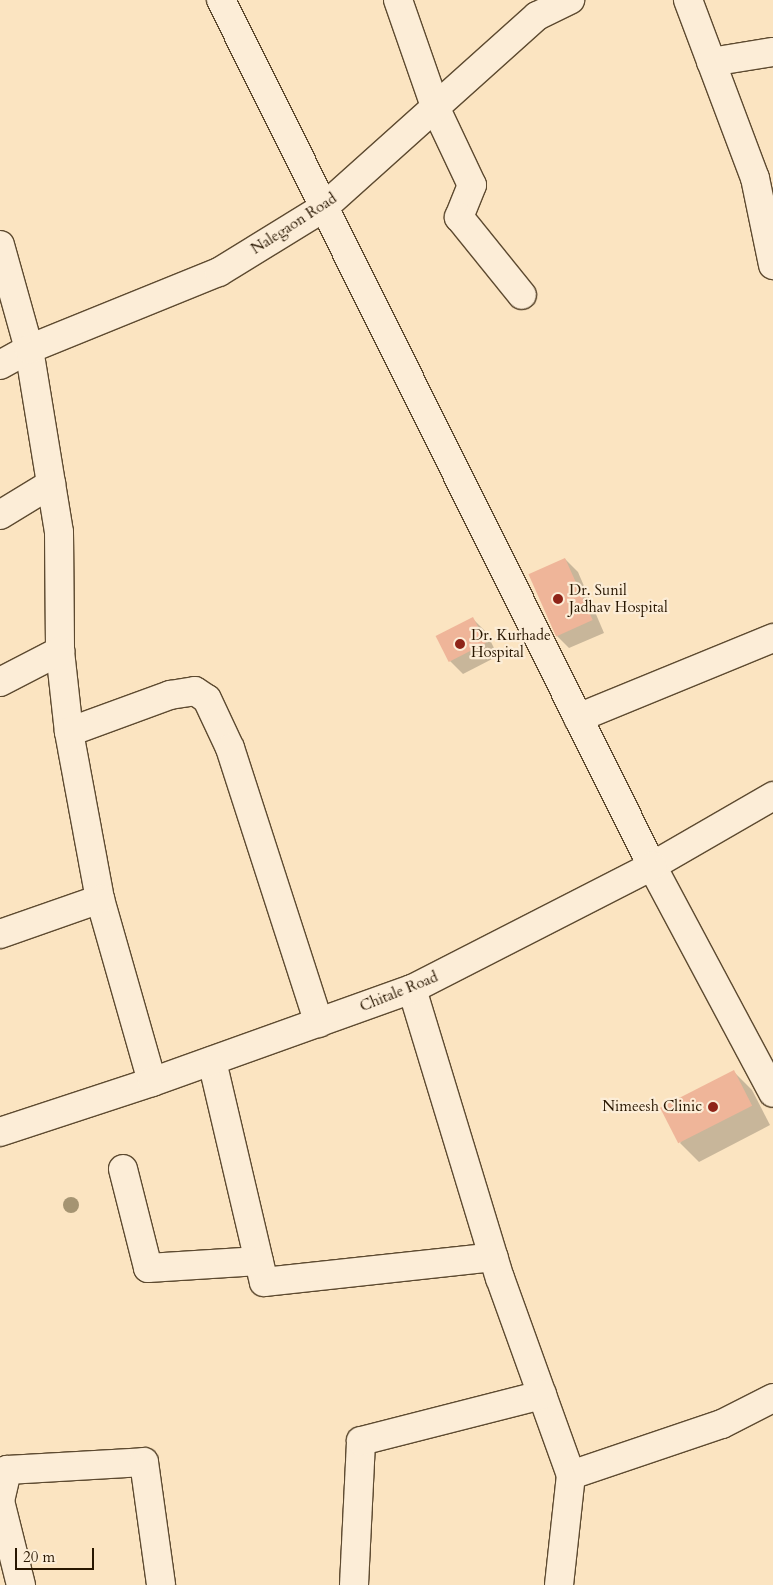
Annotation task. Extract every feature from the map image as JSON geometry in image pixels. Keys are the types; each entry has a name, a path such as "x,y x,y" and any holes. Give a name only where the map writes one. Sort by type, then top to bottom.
{"street":[{"path":"221,0 652,866 773,1093"},
{"path":"398,0 436,109 472,185 459,217 522,295"},
{"name":"Nalegaon Road","path":"0,365 29,349 219,272 323,208 436,109 537,16 570,0"},
{"path":"688,0 755,178 773,265"},
{"path":"711,62 773,52"},
{"path":"0,245 29,349 59,532 60,650 69,732 100,899 152,1082"},
{"path":"0,515 51,484"},
{"path":"578,718 773,638"},
{"path":"0,682 60,650"},
{"path":"69,732 170,695 195,691 207,699 230,748 319,1023"},
{"name":"Chitale Road","path":"0,1132 152,1082 412,989 652,866 773,796"},
{"path":"0,934 100,899"},
{"path":"412,989 494,1257 571,1475 559,1585"},
{"path":"212,1061 264,1282 494,1257"},
{"path":"123,1169 148,1268 259,1261"},
{"path":"354,1585 361,1440 542,1395"},
{"path":"571,1475 722,1424 773,1398"},
{"path":"21,1585 0,1501 7,1470 144,1462 161,1585"}],"building":[{"path":"565,558 593,620 556,636 528,574"},
{"path":"473,617 486,643 449,662 436,636"},
{"path":"734,1070 752,1106 678,1143 660,1108"}],"place":[{"name":"Dr. Sunil Jadhav Hospital","path":"558,599"},
{"name":"Dr. Kurhade Hospital","path":"460,644"},
{"name":"Nimeesh Clinic","path":"713,1107"}]}
